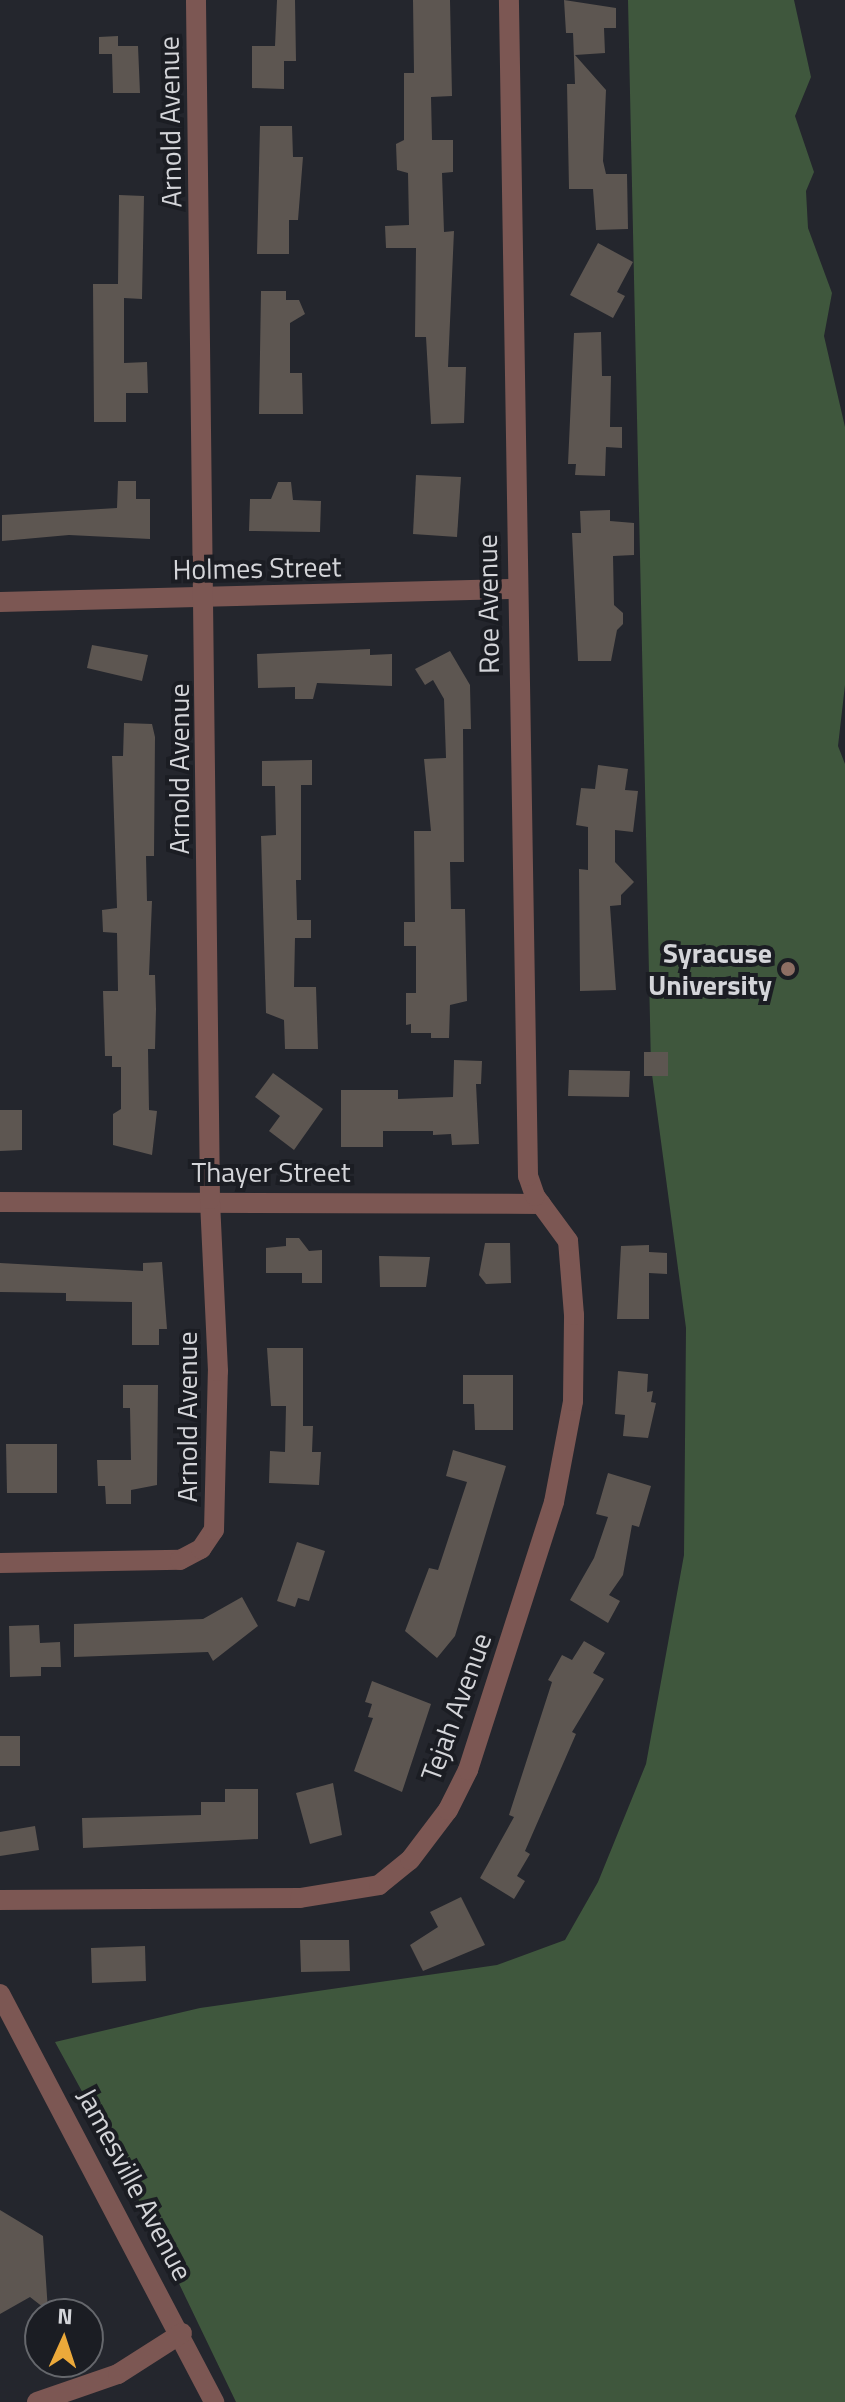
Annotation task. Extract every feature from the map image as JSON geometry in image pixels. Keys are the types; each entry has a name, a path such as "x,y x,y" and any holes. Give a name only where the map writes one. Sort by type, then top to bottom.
{"street":[{"name":"Arnold Avenue","path":"0,1563 180,1560 210,1538 218,1371 210,1199 206,598 196,0"},
{"name":"Roe Avenue","path":"509,0 515,589 528,1176 541,1204"},
{"name":"Holmes Street","path":"0,602 515,589"},
{"name":"Thayer Street","path":"0,1202 210,1199 541,1204"},
{"name":"Tejah Avenue","path":"0,1900 300,1898 366,1890 410,1860 448,1810 468,1770 554,1502 568,1439 574,1315 568,1241 541,1204"},
{"name":"Jamesville Avenue","path":"0,1994 182,2333 214,2402"},
{"path":"37,2402 118,2374 182,2333"}],"green space":[{"path":"628,0 794,0 811,77 795,116 814,172 806,191 808,228 832,293 824,336 845,427 845,685 838,746 845,764 845,2402 236,2402 120,2161 55,2042 200,2008 497,1965 565,1940 598,1882 646,1764 684,1555 686,1328 651,1067"}],"building":[{"path":"277,0 295,0 296,61 284,61 284,89 252,88 252,46 275,46"},
{"path":"413,0 450,0 452,96 431,97 432,140 453,140 453,172 442,173 444,232 454,231 448,367 466,367 464,423 431,424 426,337 415,337 416,248 386,248 385,226 409,225 408,173 397,170 396,144 404,140 404,73 414,73"},
{"path":"564,0 616,8 616,28 604,28 605,53 575,55 606,90 603,161 606,174 627,174 628,229 596,230 593,189 569,189 567,84 575,84 573,33 566,33"},
{"path":"118,36 118,46 138,46 140,93 113,93 112,54 99,54 99,37"},
{"path":"260,126 292,126 293,157 303,157 298,220 289,220 289,254 257,254"},
{"path":"119,195 144,196 142,299 124,298 124,363 147,362 148,393 126,393 126,422 94,422 93,284 118,284"},
{"path":"598,243 633,262 617,292 625,296 613,318 570,295"},
{"path":"261,291 286,291 286,300 299,300 305,314 290,323 290,373 302,373 303,414 259,414"},
{"path":"601,332 602,376 611,376 610,427 622,427 622,448 606,447 605,476 575,475 576,464 568,464 574,333"},
{"path":"416,475 461,477 457,537 413,534"},
{"path":"118,481 136,481 136,499 150,499 150,539 69,535 2,541 2,515 117,508"},
{"path":"278,482 291,482 293,500 321,501 320,532 249,531 250,499 271,499"},
{"path":"610,510 610,521 634,523 634,555 613,556 614,605 623,613 623,624 617,630 611,661 578,661 572,533 581,533 580,511"},
{"path":"92,645 148,655 142,681 87,668"},
{"path":"370,649 370,655 392,654 392,686 317,683 313,699 295,699 295,687 258,688 257,654"},
{"path":"450,651 470,685 471,729 463,729 464,862 450,862 451,909 465,909 467,1001 450,1005 449,1038 431,1038 431,1033 411,1033 411,1024 406,1025 406,993 416,993 416,946 404,946 404,922 415,922 414,831 431,831 424,759 446,758 444,699 433,680 425,685 415,669"},
{"path":"124,723 152,724 155,737 154,856 146,856 147,901 152,901 149,975 155,975 156,1009 155,1049 148,1049 149,1110 157,1111 152,1155 113,1145 113,1114 121,1109 121,1067 112,1067 112,1056 105,1056 103,991 118,991 117,933 103,932 102,910 117,908 112,756 123,756"},
{"path":"312,760 312,785 301,785 301,880 296,880 297,920 311,920 311,938 295,938 294,987 316,987 318,1049 285,1049 284,1020 266,1013 261,836 276,835 275,786 262,786 262,761"},
{"path":"598,765 628,769 625,790 638,791 633,832 615,830 615,862 634,882 621,895 621,905 610,906 616,990 580,991 579,869 588,870 588,827 576,825 581,788 595,789"},
{"path":"644,1052 668,1052 668,1076 644,1076"},
{"path":"454,1060 482,1061 481,1084 476,1084 479,1144 452,1145 451,1134 433,1135 433,1131 383,1131 383,1147 341,1147 341,1090 398,1090 398,1099 453,1097"},
{"path":"569,1070 630,1071 629,1097 568,1096"},
{"path":"273,1073 323,1109 294,1150 269,1131 280,1116 255,1097"},
{"path":"0,1110 22,1110 22,1150 0,1151"},
{"path":"286,1238 299,1238 309,1251 322,1250 322,1283 302,1283 302,1273 266,1273 266,1248 286,1246"},
{"path":"485,1243 510,1243 511,1283 486,1284 479,1275"},
{"path":"649,1245 649,1252 667,1253 667,1274 649,1273 649,1319 617,1319 621,1246"},
{"path":"379,1256 430,1257 426,1287 380,1287"},
{"path":"162,1262 167,1329 159,1329 159,1345 132,1345 132,1302 66,1301 66,1293 0,1292 0,1263 143,1271 143,1263"},
{"path":"267,1348 303,1348 303,1426 313,1426 312,1452 321,1452 319,1485 269,1483 270,1451 285,1452 286,1406 271,1406"},
{"path":"618,1371 648,1374 647,1392 653,1391 651,1402 656,1403 648,1438 623,1436 625,1415 615,1414"},
{"path":"463,1375 513,1375 513,1430 475,1430 474,1404 463,1404"},
{"path":"123,1385 158,1385 157,1485 131,1490 131,1504 106,1504 105,1486 98,1486 97,1460 131,1460 130,1408 123,1408"},
{"path":"6,1444 57,1444 57,1493 7,1493"},
{"path":"453,1450 506,1466 455,1636 437,1658 405,1631 429,1568 438,1570 467,1482 446,1476"},
{"path":"608,1473 651,1486 639,1527 632,1525 623,1575 609,1595 620,1601 608,1623 570,1600 594,1558 608,1517 596,1514"},
{"path":"297,1542 325,1551 309,1601 298,1598 295,1607 277,1601"},
{"path":"242,1597 258,1626 213,1661 208,1652 74,1657 74,1624 203,1619"},
{"path":"39,1625 40,1643 60,1642 61,1667 41,1667 41,1676 10,1677 9,1626"},
{"path":"584,1641 605,1653 593,1673 604,1679 572,1732 576,1734 525,1851 530,1854 517,1876 525,1881 514,1899 480,1878 514,1817 509,1815 552,1682 548,1680 562,1655 572,1660"},
{"path":"372,1681 431,1704 402,1792 354,1771 373,1718 368,1717 372,1704 365,1702"},
{"path":"0,1736 20,1736 20,1766 0,1766"},
{"path":"333,1783 342,1835 310,1844 296,1793"},
{"path":"225,1789 258,1789 258,1839 83,1848 82,1818 201,1815 201,1802 225,1802"},
{"path":"35,1826 39,1850 0,1856 0,1832"},
{"path":"461,1897 485,1945 423,1971 410,1945 438,1927 430,1912"},
{"path":"300,1940 349,1940 350,1971 301,1972"},
{"path":"145,1946 146,1981 92,1983 91,1948"},
{"path":"0,2210 43,2236 47,2298 24,2298 0,2314"}],"place":[{"name":"Syracuse University","path":"788,969"}]}
